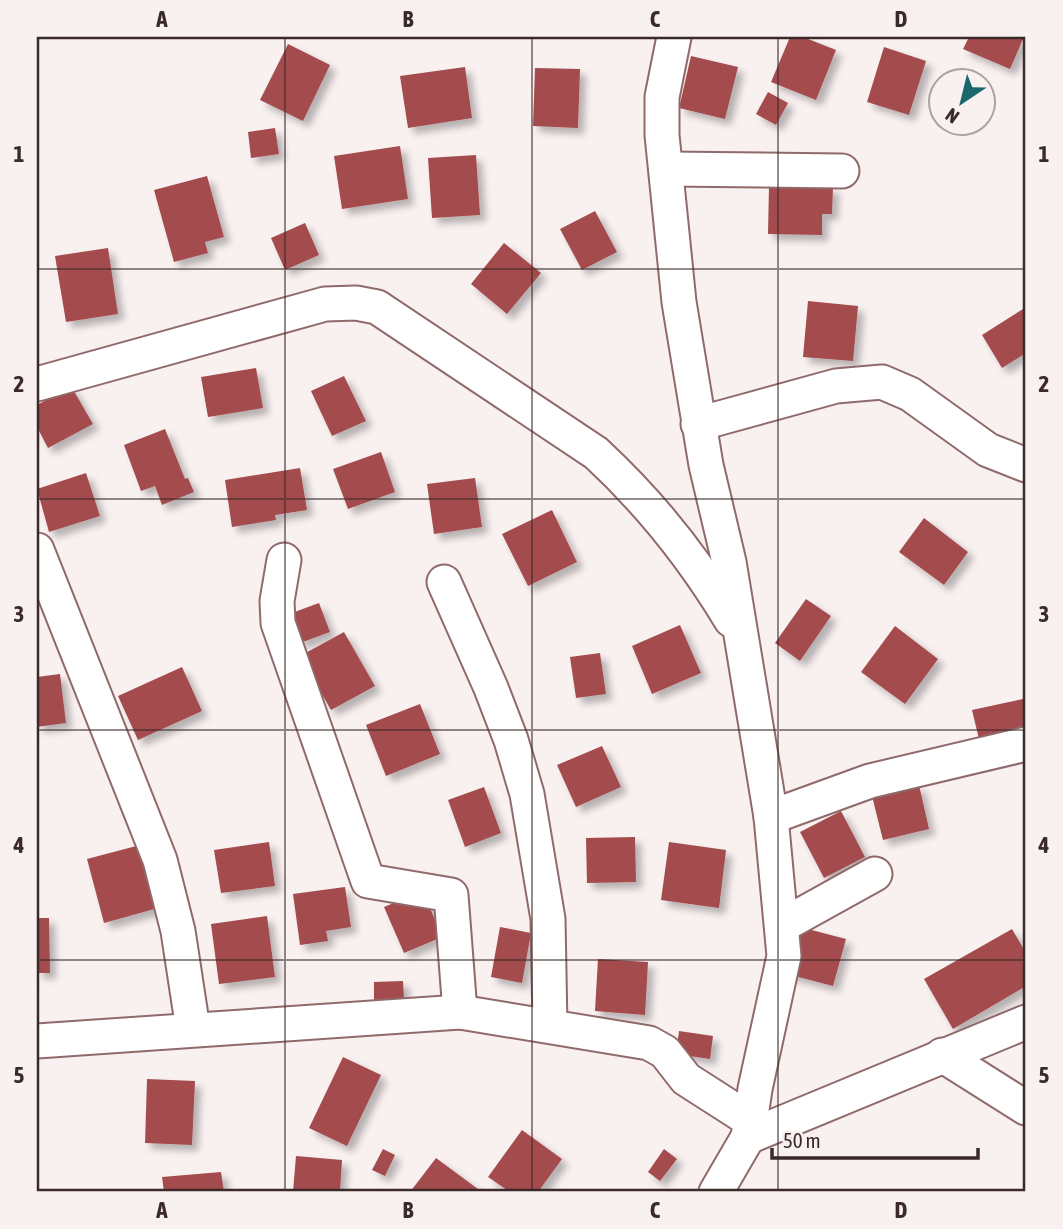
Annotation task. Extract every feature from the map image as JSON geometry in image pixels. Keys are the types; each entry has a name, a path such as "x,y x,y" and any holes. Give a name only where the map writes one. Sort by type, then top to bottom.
{"street":[{"path":"674,37 662,97 678,302 698,424 729,562 738,631 771,817 783,925 784,956 749,1129 716,1192"},
{"path":"666,169 842,171"},
{"path":"37,384 326,304 356,303 377,307 596,453 625,479 706,579 738,631"},
{"path":"698,424 836,386 882,382 910,394 988,450 1024,462"},
{"path":"37,550 160,860 178,931 193,1029"},
{"path":"284,560 277,601 278,623 368,881 452,895 460,1012"},
{"path":"444,582 496,701 527,794 548,919 550,1026"},
{"path":"771,817 870,780 1026,744"},
{"path":"783,925 875,874"},
{"path":"37,1041 116,1038 193,1029 460,1012 649,1044 665,1052 686,1079 749,1129"},
{"path":"749,1129 880,1084 942,1055 1026,1022"},
{"path":"942,1055 1026,1108"}],"building":[{"path":"790,37 803,37 836,50 816,100 771,82"},
{"path":"969,37 1024,37 1010,69 963,49"},
{"path":"288,44 330,65 303,121 260,100"},
{"path":"884,47 926,61 909,115 867,102"},
{"path":"691,56 738,67 725,119 679,108"},
{"path":"465,67 472,118 408,128 400,76"},
{"path":"535,68 580,69 578,128 533,126"},
{"path":"768,92 788,103 776,125 756,114"},
{"path":"275,128 279,154 251,158 248,132"},
{"path":"400,146 408,199 342,209 334,156"},
{"path":"476,155 480,215 432,218 428,158"},
{"path":"207,176 224,237 205,242 208,253 174,262 154,190"},
{"path":"769,186 833,187 832,214 822,214 822,235 768,234"},
{"path":"595,211 617,252 582,270 560,229"},
{"path":"305,223 319,255 285,270 271,238"},
{"path":"504,243 541,273 507,314 471,284"},
{"path":"108,248 118,314 66,322 55,256"},
{"path":"808,301 858,306 853,361 803,357"},
{"path":"1023,309 1026,314 1026,353 1002,368 982,335"},
{"path":"256,368 263,408 208,417 201,377"},
{"path":"344,376 366,421 332,436 311,391"},
{"path":"71,386 93,424 48,448 37,427 37,405"},
{"path":"165,429 185,479 188,478 194,492 162,505 155,486 141,491 124,445"},
{"path":"381,452 395,492 348,509 333,469"},
{"path":"300,468 307,510 275,515 276,520 232,527 225,480"},
{"path":"86,473 100,516 49,532 37,489"},
{"path":"475,478 482,527 434,534 427,484"},
{"path":"552,510 577,562 528,586 502,534"},
{"path":"924,518 968,552 944,585 899,552"},
{"path":"806,599 831,616 800,661 775,643"},
{"path":"319,603 330,632 300,643 289,614"},
{"path":"680,625 701,673 652,694 632,646"},
{"path":"895,626 938,659 905,704 861,672"},
{"path":"344,632 375,686 331,710 300,656"},
{"path":"600,653 606,694 576,698 570,657"},
{"path":"182,667 202,711 138,740 118,696"},
{"path":"60,674 66,723 37,727 37,677"},
{"path":"1023,699 1026,729 979,739 972,710"},
{"path":"420,704 440,754 386,776 366,725"},
{"path":"602,746 621,787 576,807 557,765"},
{"path":"919,785 929,829 883,840 872,796"},
{"path":"484,787 501,833 465,847 448,800"},
{"path":"841,811 865,857 824,878 800,832"},
{"path":"635,837 636,882 587,883 586,838"},
{"path":"269,842 275,886 221,893 214,850"},
{"path":"669,842 726,850 719,908 661,900"},
{"path":"140,845 158,908 104,923 87,859"},
{"path":"345,887 351,927 326,931 328,941 300,945 293,894"},
{"path":"423,891 442,937 404,953 384,907"},
{"path":"267,916 275,977 219,984 211,924"},
{"path":"37,918 49,918 50,973 37,973"},
{"path":"500,927 531,933 522,983 491,977"},
{"path":"800,927 846,939 833,986 787,974"},
{"path":"1012,929 1026,953 1026,986 953,1029 924,979"},
{"path":"598,959 648,962 645,1015 595,1011"},
{"path":"403,981 404,999 374,1000 374,982"},
{"path":"679,1031 713,1036 710,1059 676,1054"},
{"path":"343,1057 381,1075 347,1146 309,1128"},
{"path":"147,1079 195,1081 192,1145 145,1143"},
{"path":"522,1130 562,1159 538,1192 510,1192 488,1177"},
{"path":"383,1149 395,1155 385,1176 372,1170"},
{"path":"664,1149 677,1159 660,1181 648,1172"},
{"path":"296,1156 342,1160 340,1192 293,1192"},
{"path":"436,1158 482,1192 410,1192"},
{"path":"221,1172 224,1192 164,1192 162,1177"}]}
